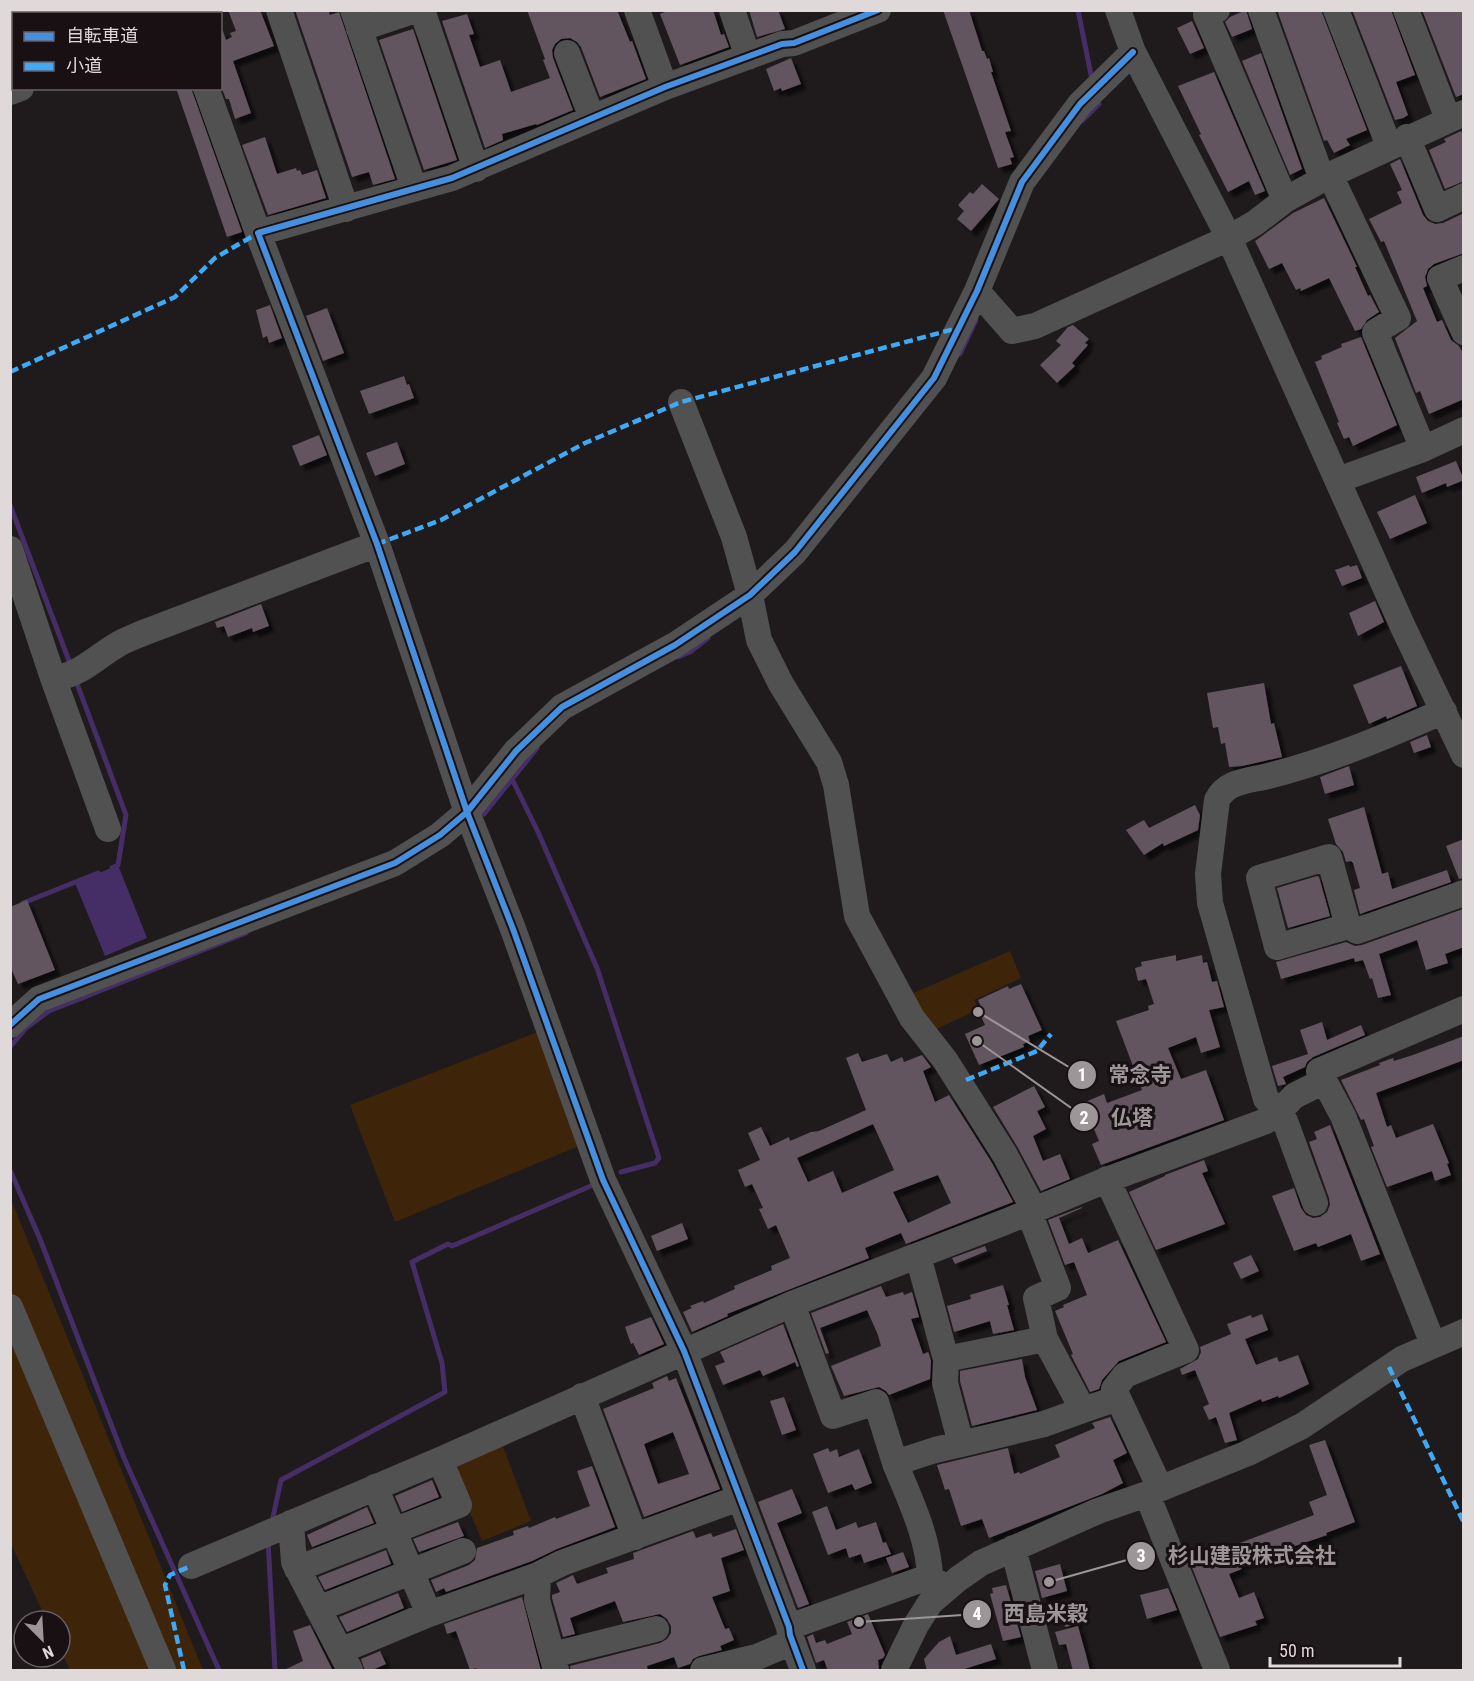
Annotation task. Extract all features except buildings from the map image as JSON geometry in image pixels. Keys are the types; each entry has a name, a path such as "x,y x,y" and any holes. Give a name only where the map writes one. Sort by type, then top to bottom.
{"street":[{"path":"279,10 346,209"},
{"path":"414,189 356,20 416,10"},
{"path":"422,10 476,169"},
{"path":"637,10 665,87"},
{"path":"732,10 747,57"},
{"path":"258,233 452,178 665,87 782,44 794,43 878,10"},
{"path":"1118,10 1133,52 1228,238 1403,627 1464,755"},
{"path":"1216,10 1206,15 1285,200"},
{"path":"1261,10 1326,177 1398,318 1375,332 1423,449"},
{"path":"1336,10 1398,142 1437,209 1464,196"},
{"path":"977,291 1012,331 1035,326 1228,238 1255,223 1285,200 1326,177 1456,116 1406,10"},
{"path":"10,1025 39,999 395,863 440,835 467,812 516,751 562,706 675,645 750,595 795,552 934,378 977,291 1022,182 1080,104 1133,52"},
{"path":"567,53 592,118"},
{"path":"207,90 258,233 377,544 467,812 513,929 603,1180 684,1351 803,1671"},
{"path":"1464,268 1440,278 1464,332"},
{"path":"681,402 734,537 750,595 759,640 785,692 829,762 836,785 857,916 912,1018 945,1060 1005,1155 1032,1211 1058,1288 1036,1298 1045,1339 1083,1410"},
{"path":"1338,480 1423,449 1464,430"},
{"path":"53,678 64,678 118,644 143,633 377,544"},
{"path":"10,549 53,678 108,829"},
{"path":"1315,1203 1285,1120 1280,1111 1266,1099 1210,903 1208,874 1217,800 1220,794 1231,785 1304,767 1346,753 1444,711"},
{"path":"1348,926 1357,931 1464,894"},
{"path":"1433,1344 1343,1116 1319,1071 1464,1009"},
{"path":"190,1566 440,1460 792,1304 1032,1211 1107,1179 1266,1121 1280,1111 1294,1096 1324,1081"},
{"path":"1107,1179 1186,1350 1125,1375 1114,1389 1217,1671"},
{"path":"918,1256 946,1359 945,1383 961,1444"},
{"path":"792,1304 833,1416 876,1402 895,1463 916,1514 930,1564 939,1584 894,1671"},
{"path":"10,1307 163,1671"},
{"path":"704,1671 757,1657 791,1634 917,1581 939,1584 1013,1548 1098,1511 1248,1453 1302,1426 1402,1359 1464,1332"},
{"path":"946,1359 1045,1339"},
{"path":"582,1396 634,1537"},
{"path":"895,1463 934,1450 1044,1424 1118,1398"},
{"path":"297,1569 459,1505 440,1460"},
{"path":"375,1487 429,1614"},
{"path":"291,1523 294,1562 345,1660 429,1614 739,1498"},
{"path":"1013,1548 1045,1671"},
{"path":"318,1609 462,1551"},
{"path":"538,1575 537,1600 554,1663 656,1629"}],"shaded area":[{"path":"118,865 147,938 105,956 75,883"},
{"path":"1010,951 1021,978 974,1000 979,1009 928,1033 909,995"},
{"path":"543,1030 586,1143 395,1222 350,1105"},
{"path":"10,1197 203,1670 70,1670 72,1669 72,1609 41,1609 11,1544"},
{"path":"501,1441 531,1521 482,1541 449,1463"}],"waterway":[{"path":"1078,10 1092,80"},
{"path":"1083,120 1099,104 1096,98"},
{"path":"960,354 976,320"},
{"path":"10,505 71,666"},
{"path":"678,657 690,652 708,638"},
{"path":"76,681 126,815 118,865 112,868"},
{"path":"484,814 537,748"},
{"path":"512,779 538,832 597,968 659,1158 655,1163 621,1172"},
{"path":"23,903 98,873"},
{"path":"10,1047 26,1028 49,1011 246,933"},
{"path":"10,1170 40,1239 124,1458 219,1670"},
{"path":"272,1522 281,1480 445,1392 442,1363 412,1262 448,1244 452,1246 593,1185"},
{"path":"268,1540 275,1670"}],"marked path":[{"path":"10,372 175,297 215,258 258,233"},
{"path":"377,544 441,520 585,443 681,402 958,328"},
{"path":"966,1080 1037,1051 1051,1034"},
{"path":"1389,1367 1464,1523"},
{"path":"184,1670 165,1585 170,1575 191,1566"}],"cycle path":[{"path":"803,1670 789,1627 684,1351 603,1180 513,929 467,812 377,544 258,233 452,178 665,87 782,44 794,43 878,10"},
{"path":"10,1025 39,999 395,863 440,835 467,812 516,751 562,707 675,645 750,595 795,552 934,378 977,291 1022,182 1080,104 1133,52"}],"place":[{"name":"常念寺","path":"978,1012"},
{"name":"仏塔","path":"977,1041"},
{"name":"杉山建設株式会社","path":"1049,1582"},
{"name":"西島米穀","path":"859,1622"}]}
